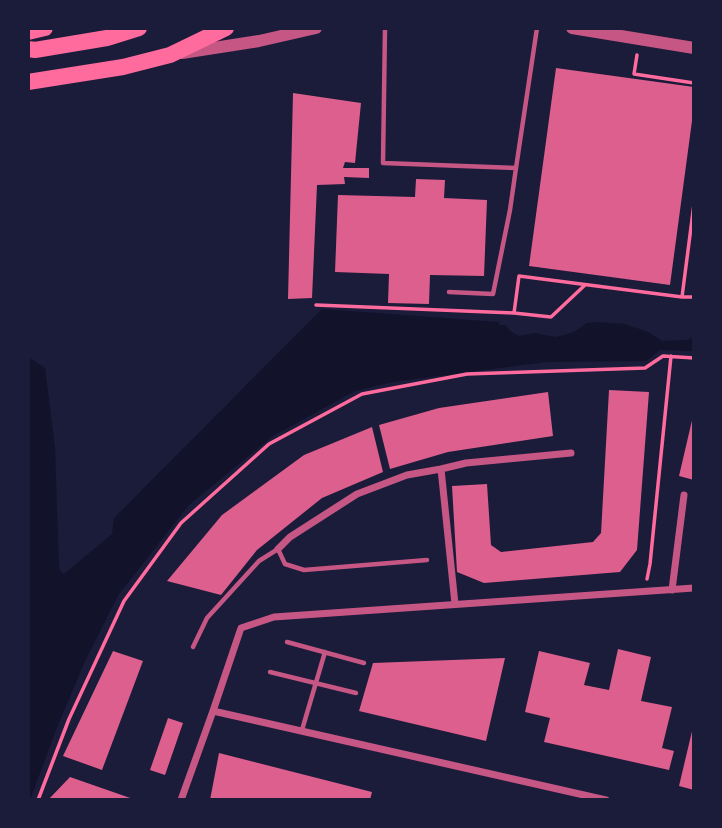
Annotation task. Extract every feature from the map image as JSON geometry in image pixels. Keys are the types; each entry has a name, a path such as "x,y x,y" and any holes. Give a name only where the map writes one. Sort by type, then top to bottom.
{"highway":[{"path":"28,32 45,28"},
{"path":"28,49 107,38 139,28"},
{"path":"28,82 123,67 170,55 226,28"}],"street":[{"path":"170,55 259,41 316,28"},
{"path":"572,28 694,48"},
{"path":"278,549 290,537 357,494 407,475 466,463 571,453"},
{"path":"440,469 455,604"},
{"path":"672,590 684,495"},
{"path":"181,800 241,628 274,617 694,588"},
{"path":"213,711 606,800"}],"lane":[{"path":"385,28 383,163 516,168"},
{"path":"449,292 493,294 510,210 537,28"},
{"path":"193,647 207,618 259,561 278,549 285,564 304,570 427,561"},
{"path":"287,642 364,663"},
{"path":"302,731 325,652"},
{"path":"270,672 356,693"}],"path":[{"path":"640,39 634,74 694,83"},
{"path":"681,297 694,204"},
{"path":"514,313 519,276 694,297"},
{"path":"316,305 514,313 551,317 585,285"},
{"path":"38,800 69,719 124,601 181,523 268,444 362,394 467,374 645,368 663,356 694,358"},
{"path":"644,592 650,564 671,356"}],"shaded area":[{"path":"322,309 498,322 519,336 535,333 555,337 574,332 587,323 625,324 648,332 662,341 687,340 694,337 694,351 660,350 646,361 546,362 393,382 355,391 273,436 189,505 119,594 85,661 28,800 28,357 45,368 55,448 59,569 64,574 112,534 114,518"}],"building":[{"path":"556,68 694,87 694,106 670,285 529,266"},
{"path":"293,93 361,103 355,163 345,162 343,168 369,168 369,178 344,177 345,184 317,185 312,298 288,299"},
{"path":"416,179 445,180 444,198 487,200 484,276 430,275 429,304 388,303 389,274 335,272 338,195 415,197"},
{"path":"609,390 649,392 637,550 620,572 484,583 457,572 452,486 487,484 491,545 501,552 593,542 601,533"},
{"path":"548,392 553,436 448,452 390,469 379,425 439,408"},
{"path":"694,417 694,480 679,476"},
{"path":"372,427 383,472 322,498 257,550 221,595 167,581 222,515 304,455"},
{"path":"618,649 651,657 641,701 672,707 662,748 674,751 669,770 544,742 550,718 525,712 539,651 590,663 584,685 609,690"},
{"path":"113,651 143,661 102,770 63,756"},
{"path":"505,658 486,741 359,711 373,663"},
{"path":"168,718 183,723 165,775 150,770"},
{"path":"694,727 694,790 679,786"},
{"path":"219,753 372,792 370,800 210,800"},
{"path":"70,777 136,800 48,800"}]}
